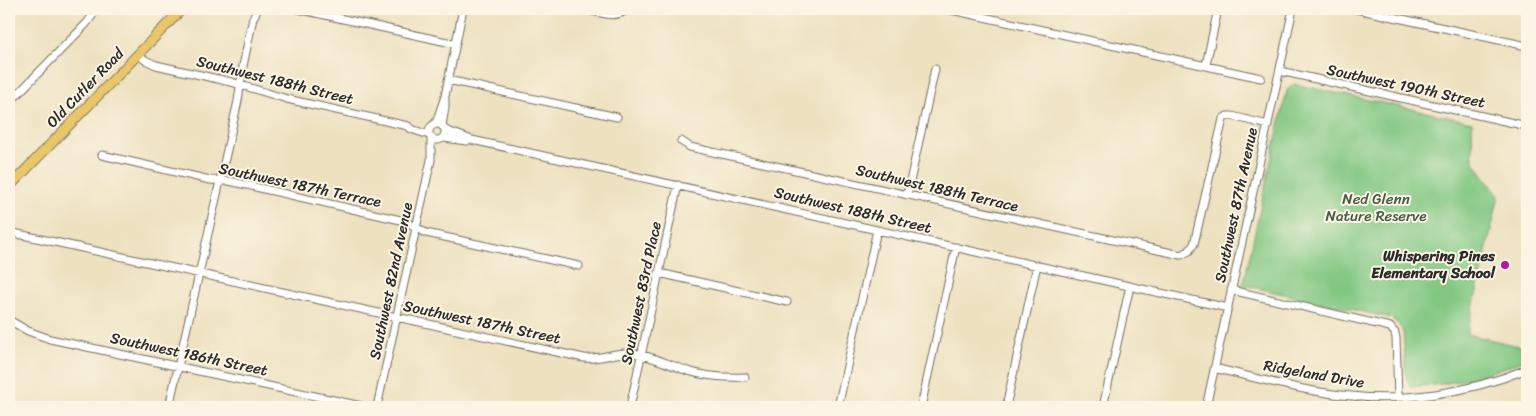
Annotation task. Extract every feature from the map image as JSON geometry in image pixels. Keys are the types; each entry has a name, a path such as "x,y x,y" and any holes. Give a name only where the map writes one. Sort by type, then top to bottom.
{"main road":[{"name":"Old Cutler Road","path":"9,187 182,9"}],"street":[{"path":"9,104 87,23 97,9"},
{"path":"169,407 238,101 249,38 258,9"},
{"path":"298,9 456,44"},
{"name":"Southwest 82nd Avenue","path":"377,407 431,160 430,136 444,96 463,9"},
{"path":"584,9 614,15 625,11"},
{"path":"947,9 1261,78"},
{"path":"1206,65 1218,9"},
{"name":"Southwest 87th Avenue","path":"1206,407 1293,9"},
{"path":"1356,9 1527,46"},
{"name":"Southwest 188th Street","path":"138,54 145,60 156,64 241,84 287,98 408,126 433,125"},
{"path":"908,195 936,69"},
{"name":"Southwest 190th Street","path":"1280,71 1527,126"},
{"path":"448,80 617,118"},
{"name":"Southwest 82nd Avenue","path":"431,160 442,133 445,107 444,96"},
{"name":"Southwest 188th Terrace","path":"681,141 690,147 1175,254 1184,254 1194,244 1221,124 1225,117 1232,116 1268,124"},
{"path":"430,136 435,140 442,133 433,125"},
{"name":"Southwest 188th Street","path":"408,126 430,136"},
{"name":"Southwest 188th Street","path":"442,133 1228,308"},
{"name":"Southwest 187th Terrace","path":"102,155 405,221 426,233 579,266"},
{"name":"Southwest 83rd Place","path":"630,407 678,185"},
{"path":"838,407 877,230"},
{"name":"Southwest 187th Street","path":"9,232 584,358 596,358 626,352 662,360 681,369 706,376 722,378 744,377"},
{"path":"921,407 956,247"},
{"path":"1006,407 1037,266"},
{"path":"659,273 787,302"},
{"path":"1103,407 1130,286"},
{"path":"1231,290 1390,327 1396,338 1398,397"},
{"name":"Southwest 186th Street","path":"9,320 28,332 50,339 366,407"},
{"name":"Ridgeland Drive","path":"1214,368 1328,393 1365,397 1424,395 1463,389 1501,379 1527,369"}],"green space":[{"name":"Ned Glenn Nature Reserve","path":"1294,84 1472,122 1473,161 1499,196 1467,334 1527,348 1527,359 1485,374 1454,382 1410,386 1406,379 1403,332 1399,325 1391,318 1243,285 1287,90"}],"place":[{"name":"Whispering Pines Elementary School","path":"1505,265"}]}
